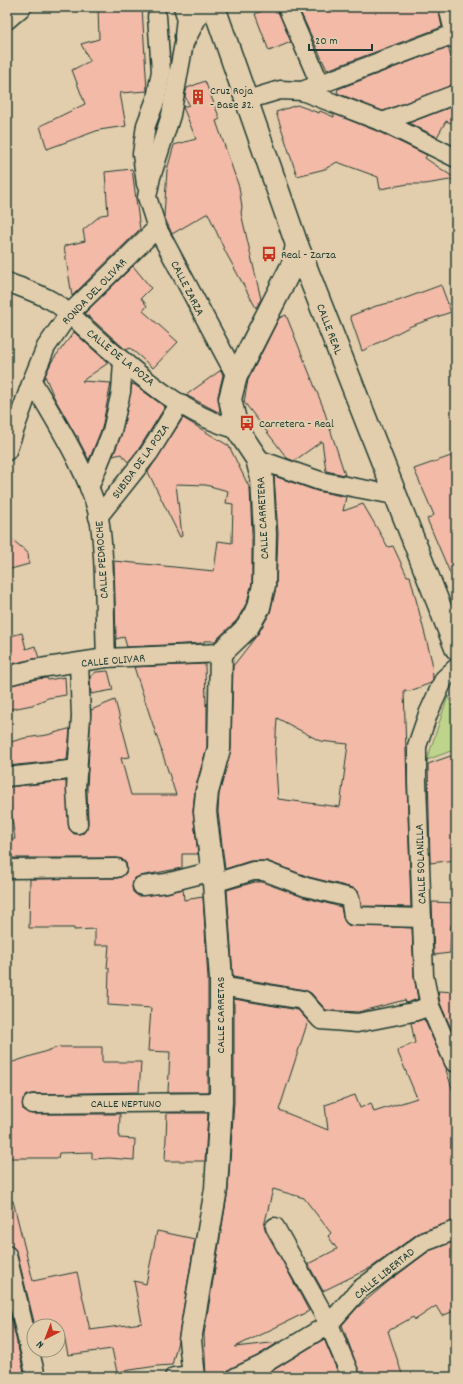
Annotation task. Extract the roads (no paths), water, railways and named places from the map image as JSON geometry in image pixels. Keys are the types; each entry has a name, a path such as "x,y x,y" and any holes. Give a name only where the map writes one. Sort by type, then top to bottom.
{"street":[{"path":"7,20 22,7"},
{"path":"183,7 186,16 184,43"},
{"name":"CALLE ZARZA","path":"148,197 151,177 171,115 184,43 203,7"},
{"name":"CALLE REAL","path":"214,7 297,244 394,495 456,648"},
{"path":"287,7 320,84"},
{"path":"302,91 455,37 448,7"},
{"name":"CALLE ZARZA","path":"157,16 161,71 156,99 146,125 142,154 148,197 157,228 236,376"},
{"path":"247,100 280,90 302,91 383,122 456,158"},
{"path":"383,122 456,94"},
{"name":"RONDA DEL OLIVAR","path":"7,451 32,381 46,348 69,314 157,228"},
{"name":"CALLE CARRETERA","path":"221,653 247,628 259,607 264,585 265,533 262,479 257,459 237,429 230,399 236,376 293,264 297,244"},
{"name":"CALLE DE LA POZA","path":"7,282 52,301 123,361 180,403 221,426 237,429"},
{"path":"89,488 112,431 121,392 123,361"},
{"name":"CALLE PEDROCHE","path":"32,381 65,437 89,488 98,517 103,566 106,658"},
{"name":"SUBIDA DE LA POZA","path":"98,517 149,453 180,403"},
{"path":"257,459 320,481 394,495"},
{"name":"CALLE OLIVAR","path":"7,676 34,669 106,658 221,653"},
{"name":"CALLE CARRETAS","path":"187,1376 190,1340 216,1189 221,1102 221,986 214,877 205,812 207,792 219,749 221,653"},
{"path":"78,824 76,789 81,716 79,663"},
{"name":"CALLE SOLANILLA","path":"456,668 444,679 428,714 417,746 424,976 430,1006 454,1062 456,1062"},
{"path":"7,777 78,769"},
{"path":"7,869 117,868"},
{"path":"142,886 264,871 306,887 350,898 353,916 422,918"},
{"path":"221,986 303,1000 321,1020 357,1023 413,1012 430,1006"},
{"name":"CALLE NEPTUNO","path":"32,1104 221,1102"},
{"path":"275,1227 329,1324 351,1377"},
{"name":"CALLE LIBERTAD","path":"236,1377 262,1365 329,1324 358,1290 424,1242 456,1230"},
{"path":"7,1256 36,1377"}],"place":[{"name":"Cruz Roja - Base 32.","path":"198,97"},
{"name":"Real - Zarza","path":"269,254"},
{"name":"Carretera - Real","path":"247,423"}]}
